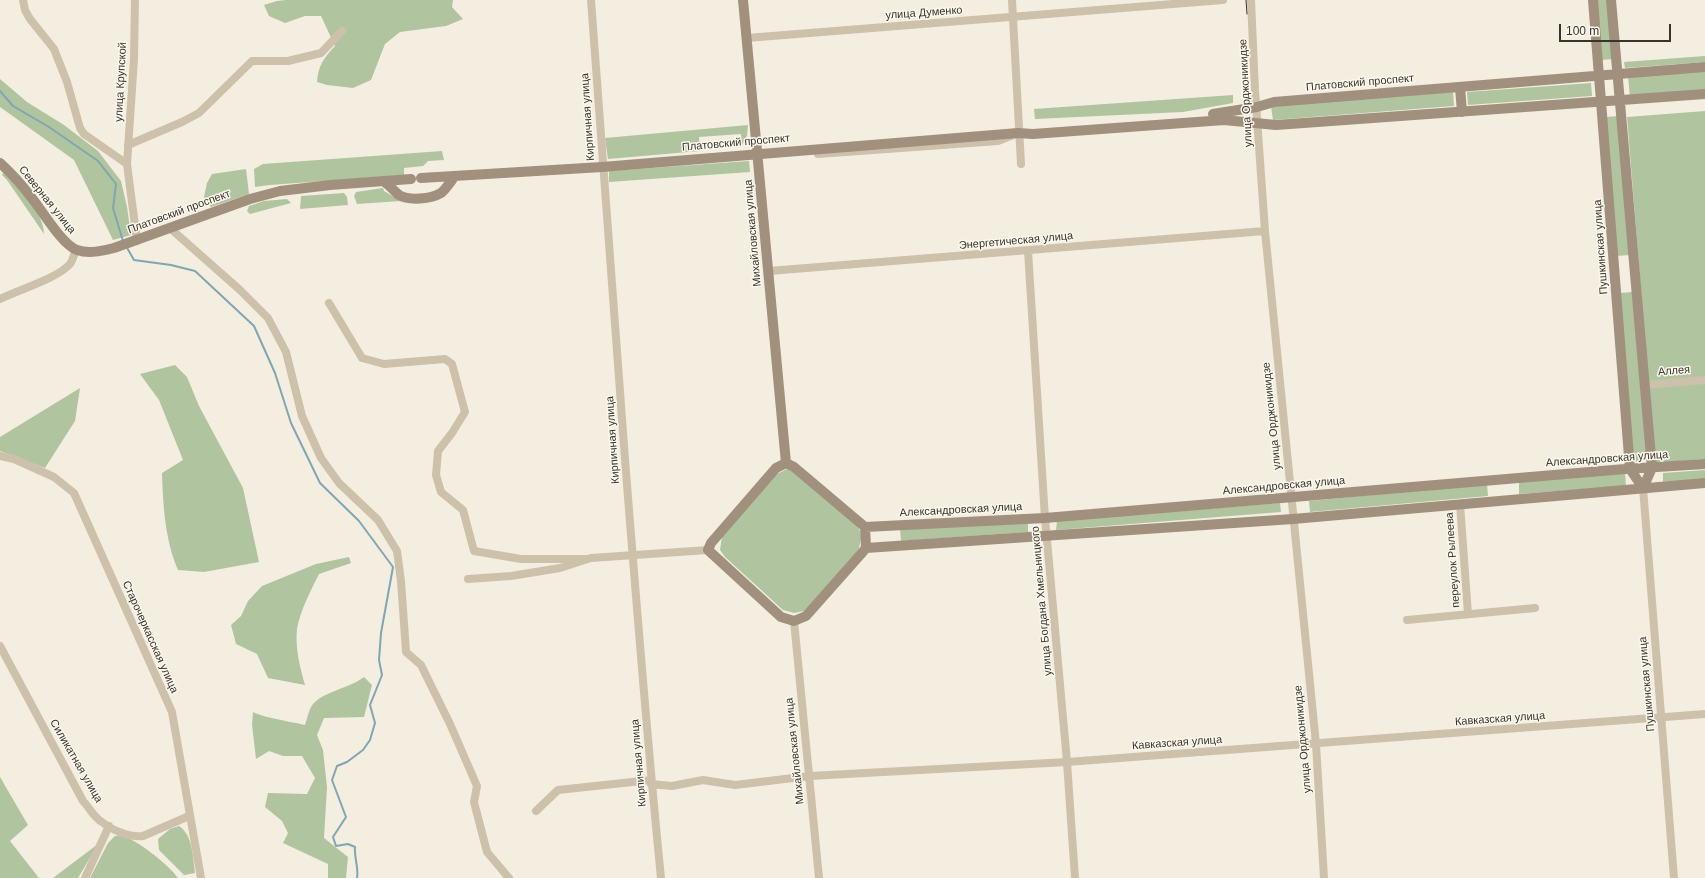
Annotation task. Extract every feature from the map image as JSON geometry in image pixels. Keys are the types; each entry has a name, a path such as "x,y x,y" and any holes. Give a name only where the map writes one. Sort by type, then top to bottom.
{"street":[{"path":"23,0 25,10 30,19 54,49 72,96 80,128 84,134 126,164"},
{"name":"улица Крупской","path":"135,0 134,59 126,164 137,241"},
{"name":"Кирпичная улица","path":"591,0 602,167 651,782 661,878"},
{"name":"Михайловская улица","path":"743,0 786,463"},
{"path":"1012,0 1018,133 1021,164"},
{"name":"улица Думенко","path":"747,38 1013,18 1223,0"},
{"name":"улица Орджоникидзе","path":"1251,0 1265,232 1316,744 1324,878"},
{"name":"Пушкинская улица","path":"1593,0 1630,469"},
{"name":"Пушкинская улица","path":"1611,0 1652,468 1644,488 1674,878"},
{"path":"128,145 182,122 199,113 252,61 288,61 321,53 342,31"},
{"name":"Платовский проспект","path":"1018,133 1035,128 1224,113 1257,107 1274,102 1705,67"},
{"path":"1460,87 1462,112"},
{"name":"Платовский проспект","path":"76,250 83,252 96,252 114,248 137,241 250,199 280,191 330,184 602,167 757,153 1018,133 1033,134 1224,120 1258,122 1276,125 1705,94"},
{"name":"Северная улица","path":"0,163 30,195 66,243 76,250"},
{"path":"383,181 406,199 424,198 441,193 455,176"},
{"path":"171,228 240,290 268,318 286,352 302,416 321,458 339,483 378,520 397,551 401,581 406,652 421,666 450,724 477,786 474,802 487,852 509,878"},
{"name":"Энергетическая улица","path":"769,271 1265,232"},
{"path":"0,299 43,280 61,270 70,264 76,250"},
{"name":"улица Богдана Хмельницкого","path":"1028,251 1045,518 1067,762 1075,878"},
{"path":"329,303 362,358 384,364 445,359 452,364 465,412 452,433 438,451 436,475 441,492 463,510 474,552 521,559 587,559 708,550 781,617 794,621 806,616 866,548 865,527 794,467 786,463 776,468 762,482 711,543 708,550"},
{"name":"Аллея","path":"1645,385 1705,380"},
{"name":"Старочеркасская улица","path":"0,456 14,459 54,476 74,493 172,712 201,878"},
{"name":"Александровская улица","path":"865,527 1045,518 1705,464"},
{"path":"1630,469 1644,488"},
{"path":"866,548 1293,519 1705,484"},
{"name":"переулок Рылеева","path":"1460,504 1468,614"},
{"path":"468,579 511,576 553,569 587,559"},
{"name":"переулок Рылеева","path":"1408,620 1535,608"},
{"name":"Михайловская улица","path":"794,621 819,878"},
{"name":"Силикатная улица","path":"0,646 83,801 100,822 137,837 143,836 189,816"},
{"name":"Кавказская улица","path":"536,811 558,790 651,782 672,786 703,780 735,785 810,776 1067,762 1705,714"},
{"path":"85,878 110,826"}],"green space":[{"path":"286,0 453,0 452,7 463,19 446,26 400,32 385,44 371,80 353,88 327,85 317,82 322,62 335,46 321,16 305,16 285,23 269,16 264,5"},
{"path":"1597,0 1609,0 1614,59 1601,60"},
{"path":"1705,56 1705,62 1625,68 1624,62"},
{"path":"1705,70 1705,92 1630,98 1628,76"},
{"path":"0,79 27,102 64,125 98,151 121,181 131,235 113,240 74,160 0,107"},
{"path":"1591,83 1592,96 1468,105 1467,92"},
{"path":"1453,92 1454,106 1273,120 1271,106"},
{"path":"1233,95 1233,103 1183,112 1035,119 1034,109"},
{"path":"1705,111 1705,459 1655,463 1627,117"},
{"path":"1618,116 1630,255 1616,256 1606,117"},
{"path":"748,125 747,136 741,147 741,134 699,137 700,151 608,159 605,138"},
{"path":"442,151 444,160 428,161 423,166 404,168 404,175 255,187 254,169 263,164"},
{"path":"749,161 750,172 609,182 609,171"},
{"path":"246,169 249,194 211,207 204,197 207,183 212,174"},
{"path":"4,172 23,192 35,209 40,217 44,234 2,175"},
{"path":"383,188 384,191 401,201 357,204 354,196 356,192"},
{"path":"344,193 347,197 348,205 300,209 301,196"},
{"path":"287,199 291,203 250,214 247,211 249,206 264,201"},
{"path":"1632,292 1647,460 1632,462 1620,293"},
{"path":"175,365 187,377 199,406 243,488 259,562 204,572 178,570 167,535 162,473 183,460 159,400 140,374"},
{"path":"80,388 75,421 45,468 0,451 0,437"},
{"path":"787,469 796,473 857,525 861,535 858,551 804,611 794,613 783,610 725,557 720,550 722,536 777,474"},
{"path":"1705,470 1705,479 1663,482 1663,473"},
{"path":"1625,472 1626,486 1519,494 1519,481"},
{"path":"1487,484 1488,496 1310,512 1309,501"},
{"path":"1280,503 1281,512 1056,530 1057,521"},
{"path":"1028,522 1028,532 901,541 900,528"},
{"path":"349,557 351,563 319,574 301,615 297,629 297,650 305,685 268,678 257,654 236,644 231,625 241,616 248,601 262,586 316,564"},
{"path":"364,677 372,685 364,717 324,718 317,735 323,750 327,787 324,838 348,857 346,878 328,878 328,864 283,843 288,833 282,821 265,807 268,793 307,794 315,778 302,756 283,756 269,751 256,759 252,725 253,712 270,718 305,725 309,711 313,704 324,696"},
{"path":"0,777 28,825 10,841 39,878 0,878"},
{"path":"179,826 184,830 190,841 195,873 184,875 159,850 158,839 170,829"},
{"path":"121,835 152,853 178,878 90,878 108,843 115,836"},
{"path":"98,844 78,878 53,878"}],"waterway":[{"path":"0,91 13,106 49,127 98,161 116,184 113,208 123,241"},
{"path":"126,246 134,260 171,265 195,271 254,326 275,373 291,423 320,483 359,521 393,567 381,633 379,660 382,675 370,705 375,723 370,740 363,750 347,762 337,766 332,780 346,817 333,837 336,846 348,844 355,847 357,878"}],"tram line":[{"path":"1246,0 1247,14"}]}
